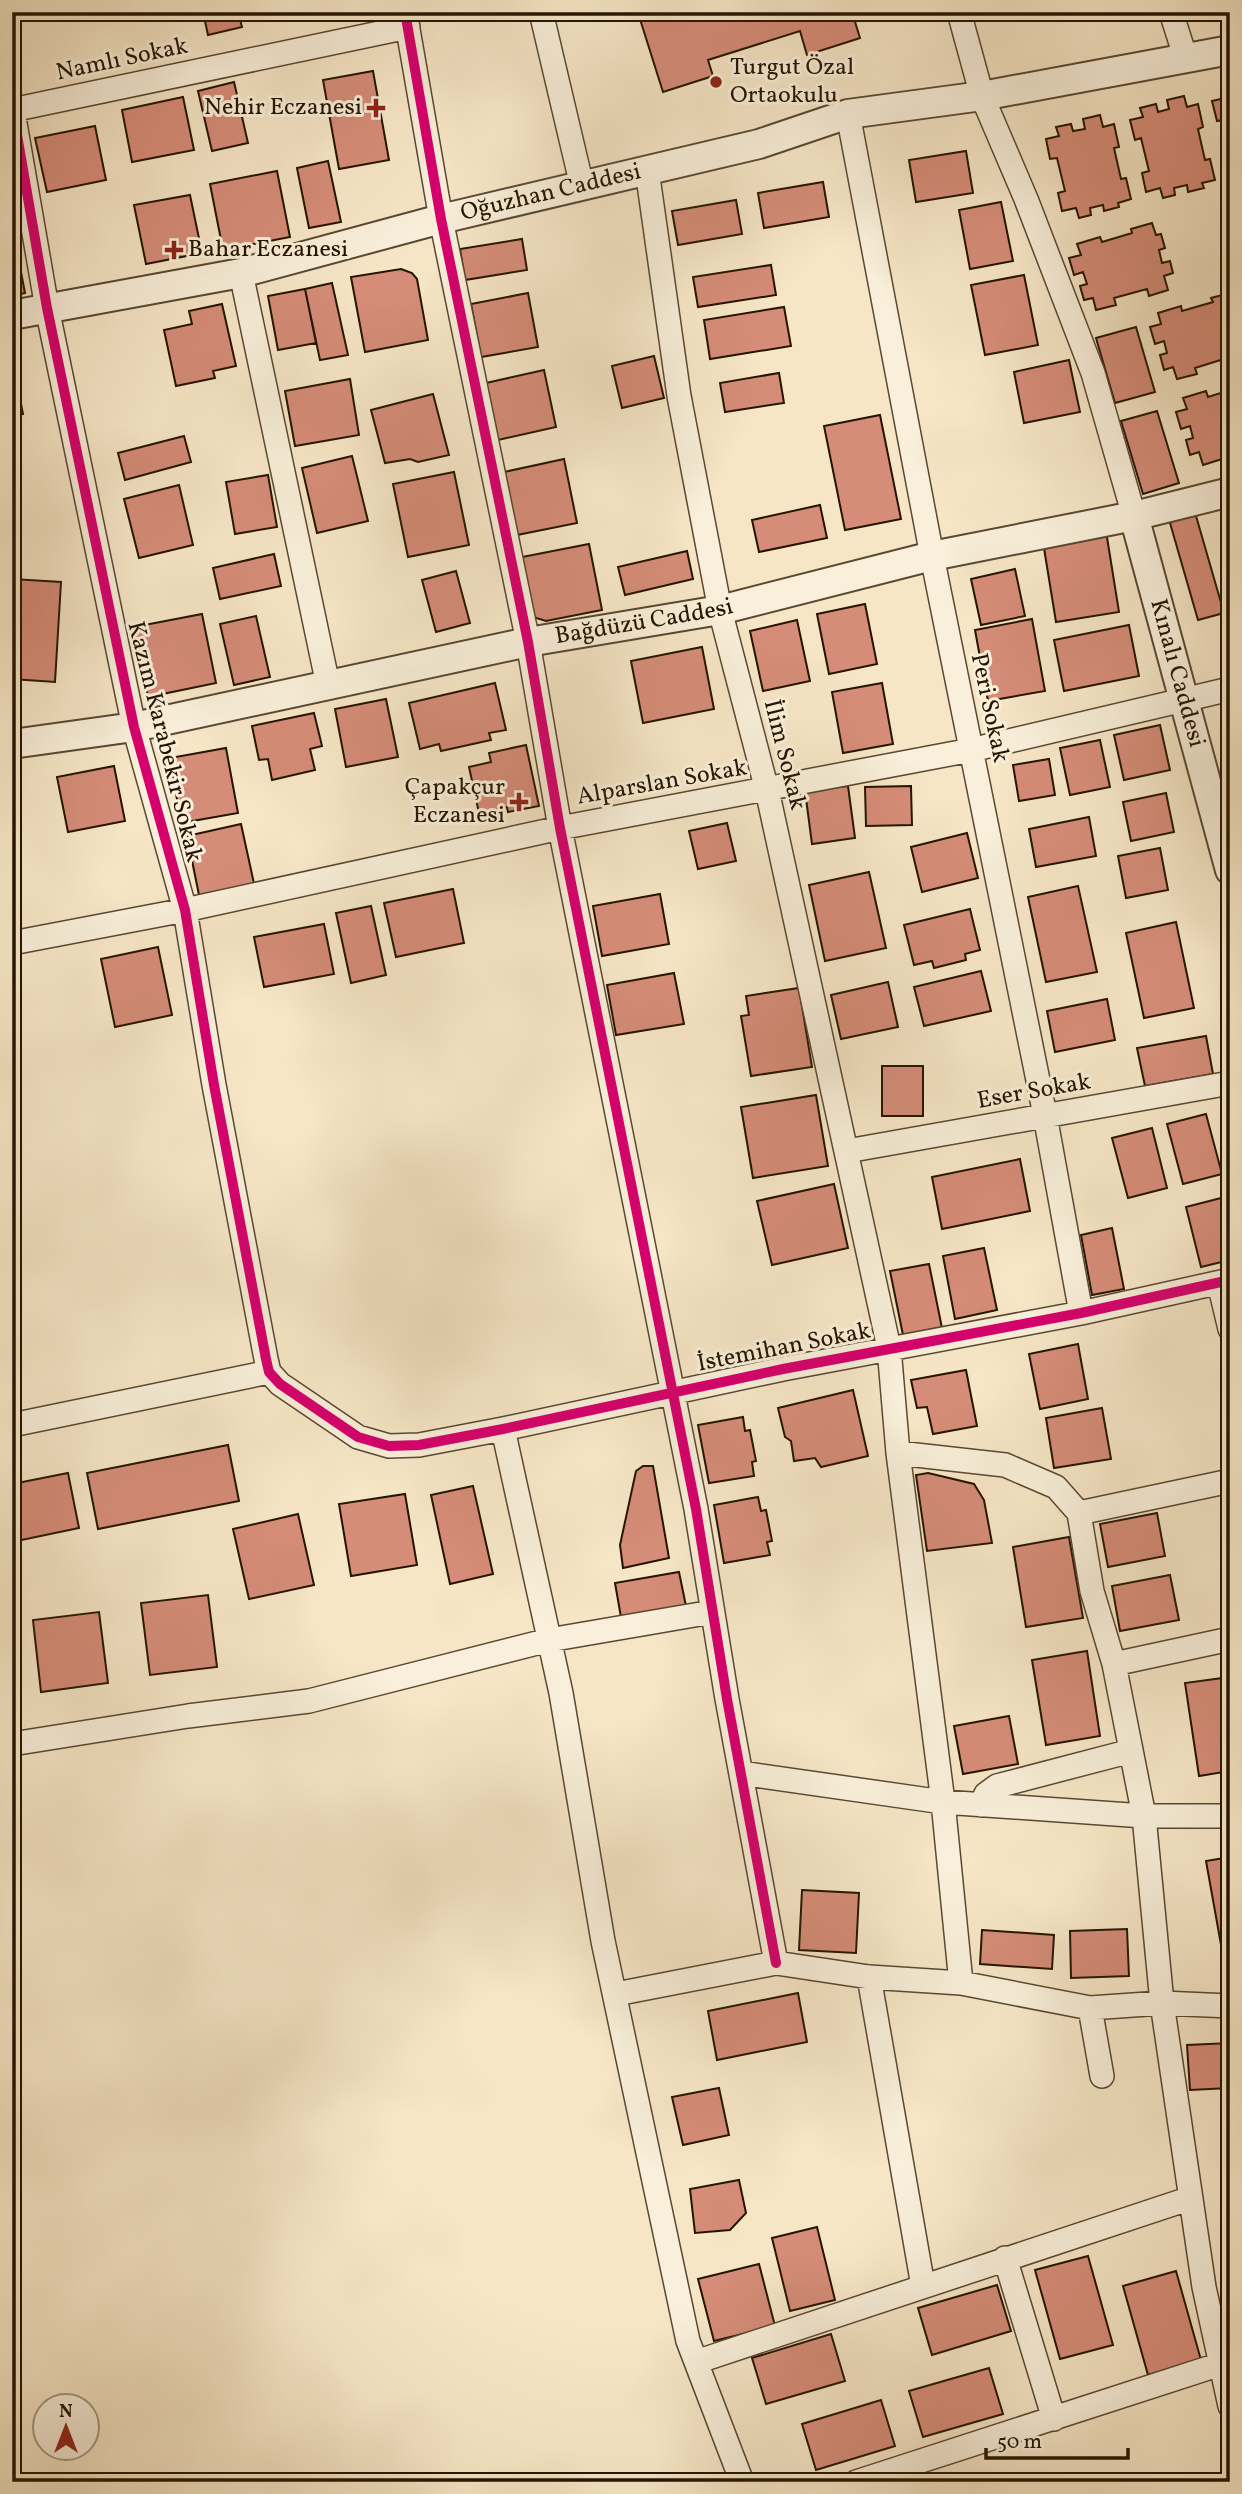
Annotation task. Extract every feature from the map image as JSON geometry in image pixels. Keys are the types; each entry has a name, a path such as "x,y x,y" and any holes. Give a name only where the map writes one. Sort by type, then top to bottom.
{"street":[{"path":"541,12 582,186"},
{"path":"959,12 982,96 1026,199 1093,373 1134,516"},
{"path":"1171,12 1186,59"},
{"path":"407,20 442,219 527,642 560,828 696,1509 712,1612 776,1963"},
{"name":"Namlı Sokak","path":"12,109 407,20"},
{"name":"Oğuzhan Caddesi","path":"12,315 241,273 442,219 759,144 848,114 982,96 1230,50"},
{"name":"Kazım Karabekir Sokak","path":"12,109 47,308 134,727 185,910 214,1084 274,1378"},
{"name":"Peri Sokak","path":"848,114 1081,1313"},
{"name":"İlim Sokak","path":"648,170 679,396 720,610 767,790 889,1348 898,1453 943,1802 961,1983"},
{"path":"241,273 328,685"},
{"name":"Bağdüzü Caddesi","path":"12,744 134,727 527,642 720,610 932,556 1134,516 1230,492"},
{"name":"Kınalı Caddesi","path":"1134,516 1230,870"},
{"name":"Alparslan Sokak","path":"12,943 185,910 560,828 971,750 1230,688"},
{"name":"Eser Sokak","path":"847,1151 1230,1083"},
{"path":"1224,1281 1230,1329"},
{"name":"İstemihan Sokak","path":"274,1378 358,1437 388,1446 419,1445 889,1348 1081,1313 1224,1281"},
{"path":"12,1425 274,1378"},
{"path":"503,1429 561,1693 603,1941 688,2341 741,2482"},
{"path":"898,1453 1005,1465 1056,1487 1079,1514 1092,1591 1114,1664 1144,1816 1162,2003 1204,2287 1225,2363 1230,2406"},
{"path":"1079,1514 1230,1481"},
{"path":"12,1744 188,1716 309,1701 549,1640 712,1612"},
{"path":"1114,1664 1230,1639"},
{"path":"981,1805 986,1794 997,1786 1131,1751"},
{"path":"741,1773 943,1802 1144,1816 1230,1816"},
{"path":"616,1994 776,1963 869,1977 961,1983 1090,2008 1162,2003 1230,2006"},
{"path":"869,1977 923,2286"},
{"path":"1090,2008 1102,2076"},
{"path":"696,2362 1191,2198"},
{"path":"1005,2258 1054,2420"},
{"path":"856,2482 1225,2363"}],"building":[{"path":"203,12 238,12 242,27 208,35"},
{"path":"668,12 669,16 682,12 852,12 860,38 807,55 800,31 708,60 713,76 663,92 639,16"},
{"path":"373,71 389,160 339,169 323,80"},
{"path":"234,82 248,143 212,151 198,91"},
{"path":"1230,88 1230,148 1223,120 1217,121 1212,101 1225,98 1223,89"},
{"path":"1184,96 1187,107 1198,104 1203,127 1198,129 1205,160 1210,159 1215,180 1202,183 1204,188 1188,192 1187,185 1174,188 1175,195 1163,198 1160,188 1146,192 1142,173 1149,171 1141,138 1135,140 1130,120 1143,117 1140,108 1156,104 1158,112 1169,109 1167,100"},
{"path":"183,97 194,150 132,162 122,110"},
{"path":"1100,115 1103,127 1114,124 1119,147 1114,148 1121,179 1126,178 1131,199 1118,203 1119,207 1104,211 1103,205 1090,208 1091,215 1079,218 1076,208 1062,211 1058,193 1065,191 1057,158 1050,159 1046,139 1059,136 1056,127 1071,124 1073,131 1085,129 1083,119"},
{"path":"95,126 106,180 47,192 35,138"},
{"path":"966,151 973,193 916,202 909,160"},
{"path":"328,161 341,222 309,228 297,168"},
{"path":"277,171 290,237 223,250 210,184"},
{"path":"823,182 829,217 764,228 758,193"},
{"path":"190,195 202,253 146,264 134,205"},
{"path":"736,200 742,234 678,245 672,211"},
{"path":"1001,202 1013,261 970,269 959,210"},
{"path":"1152,223 1156,235 1161,234 1165,248 1159,250 1162,263 1170,261 1173,273 1164,276 1168,290 1149,296 1147,289 1114,298 1116,305 1096,310 1093,298 1084,300 1080,286 1087,284 1083,272 1074,275 1069,258 1081,255 1077,244 1100,237 1102,242 1132,233 1131,229"},
{"path":"12,235 25,293 12,296"},
{"path":"522,239 527,270 465,280 460,249"},
{"path":"771,265 776,295 698,307 693,277"},
{"path":"401,269 412,273 417,279 428,340 365,352 351,277"},
{"path":"1024,275 1038,345 985,355 971,285"},
{"path":"332,283 348,355 320,360 305,289"},
{"path":"305,289 316,343 278,350 268,296"},
{"path":"528,293 538,347 481,357 471,304"},
{"path":"1230,293 1230,365 1227,358 1195,368 1197,374 1177,379 1173,367 1164,370 1160,355 1167,353 1164,341 1155,344 1150,327 1161,324 1158,313 1181,306 1182,311 1213,302 1211,298"},
{"path":"222,304 236,366 213,371 215,378 176,386 164,330 192,324 189,311"},
{"path":"784,307 791,346 710,359 704,320"},
{"path":"1136,327 1155,392 1115,403 1096,338"},
{"path":"654,356 664,398 622,408 612,366"},
{"path":"12,360 23,414 12,416"},
{"path":"1069,360 1080,412 1024,423 1014,372"},
{"path":"544,370 556,427 498,440 486,383"},
{"path":"779,373 784,403 725,412 720,383"},
{"path":"350,379 359,435 295,446 285,391"},
{"path":"1230,390 1230,450 1221,453 1222,459 1203,465 1199,452 1190,455 1186,440 1193,438 1190,426 1181,429 1176,412 1187,409 1183,398 1206,391 1208,397"},
{"path":"433,394 449,455 418,462 410,459 385,463 371,410"},
{"path":"1157,411 1179,483 1143,494 1121,421"},
{"path":"880,415 901,519 845,530 824,426"},
{"path":"184,436 191,462 125,480 118,453"},
{"path":"352,456 368,521 317,533 302,468"},
{"path":"564,459 577,523 517,535 504,472"},
{"path":"454,472 469,545 408,557 393,484"},
{"path":"268,475 277,527 235,534 226,482"},
{"path":"179,485 193,545 139,558 124,499"},
{"path":"820,505 827,538 759,552 752,520"},
{"path":"1230,505 1230,548 1220,507"},
{"path":"1194,509 1224,613 1198,620 1168,516"},
{"path":"1106,531 1119,612 1056,622 1043,542"},
{"path":"589,544 602,610 546,621 533,617 522,557"},
{"path":"687,551 693,579 625,595 618,567"},
{"path":"274,554 281,586 220,599 213,568"},
{"path":"1015,569 1025,616 981,625 971,579"},
{"path":"456,571 470,623 436,632 422,580"},
{"path":"12,579 61,582 55,682 12,679"},
{"path":"865,604 877,664 829,674 817,614"},
{"path":"202,614 216,683 148,697 134,627"},
{"path":"256,616 270,677 234,685 220,624"},
{"path":"1032,619 1045,691 988,701 975,630"},
{"path":"797,620 810,681 763,691 750,631"},
{"path":"1129,625 1139,676 1064,691 1054,640"},
{"path":"702,647 714,709 643,723 631,661"},
{"path":"495,683 506,730 489,733 491,740 441,751 439,744 420,749 409,703"},
{"path":"882,683 893,744 843,753 832,692"},
{"path":"386,699 398,757 346,767 335,709"},
{"path":"314,713 322,746 310,749 315,770 272,780 268,759 259,760 252,726"},
{"path":"1160,725 1170,770 1124,780 1114,735"},
{"path":"1100,740 1110,787 1070,795 1060,748"},
{"path":"526,745 539,806 508,812 507,807 479,813 469,767 491,762 489,753"},
{"path":"226,748 238,813 181,823 170,758"},
{"path":"1049,759 1055,795 1019,801 1013,765"},
{"path":"114,766 125,821 68,832 57,777"},
{"path":"848,786 855,838 812,844 805,791"},
{"path":"911,786 912,825 866,826 865,787"},
{"path":"1166,793 1174,832 1131,841 1123,802"},
{"path":"1089,817 1096,856 1036,867 1029,829"},
{"path":"727,823 736,861 698,869 689,831"},
{"path":"241,824 255,888 200,900 187,836"},
{"path":"967,833 978,878 922,892 911,847"},
{"path":"1160,848 1168,890 1126,898 1118,856"},
{"path":"869,872 886,948 825,961 809,885"},
{"path":"1078,886 1097,972 1046,982 1028,897"},
{"path":"453,889 464,943 396,957 384,903"},
{"path":"660,894 669,944 602,956 593,906"},
{"path":"371,906 386,975 351,983 336,913"},
{"path":"970,909 980,950 965,954 966,960 934,968 932,961 914,965 904,925"},
{"path":"1176,922 1194,1008 1144,1018 1126,933"},
{"path":"324,924 334,974 264,987 254,937"},
{"path":"158,947 172,1015 115,1027 101,959"},
{"path":"981,971 991,1011 924,1026 914,987"},
{"path":"674,973 684,1024 616,1035 607,985"},
{"path":"888,982 898,1027 841,1039 831,995"},
{"path":"799,988 812,1067 751,1076 741,1016 749,1015 746,996"},
{"path":"1107,999 1115,1040 1055,1052 1047,1011"},
{"path":"1206,1036 1213,1074 1145,1086 1137,1048"},
{"path":"882,1066 923,1066 923,1116 882,1116"},
{"path":"816,1095 828,1166 753,1178 741,1107"},
{"path":"1206,1114 1222,1174 1183,1184 1167,1124"},
{"path":"1152,1128 1167,1188 1128,1198 1112,1138"},
{"path":"1020,1159 1030,1211 942,1229 932,1177"},
{"path":"834,1184 848,1248 772,1265 757,1201"},
{"path":"1225,1197 1230,1216 1230,1260 1201,1267 1186,1207"},
{"path":"1112,1228 1124,1289 1092,1295 1081,1235"},
{"path":"984,1248 997,1310 955,1319 943,1256"},
{"path":"929,1264 942,1328 903,1335 890,1271"},
{"path":"1078,1344 1088,1399 1040,1409 1029,1354"},
{"path":"966,1370 977,1426 933,1434 927,1407 917,1408 911,1380"},
{"path":"853,1390 868,1456 821,1467 815,1458 794,1461 791,1441 785,1437 778,1408"},
{"path":"1102,1408 1111,1459 1054,1468 1046,1418"},
{"path":"743,1417 745,1431 750,1430 756,1461 752,1462 754,1476 709,1483 698,1425"},
{"path":"228,1445 239,1501 98,1529 87,1473"},
{"path":"643,1466 653,1466 669,1558 623,1568 620,1545 636,1471"},
{"path":"68,1473 79,1528 12,1542 12,1484"},
{"path":"928,1473 974,1484 984,1500 992,1543 927,1551 916,1475"},
{"path":"473,1486 493,1574 450,1584 431,1495"},
{"path":"405,1494 417,1565 351,1576 339,1504"},
{"path":"758,1497 761,1511 766,1510 772,1541 767,1542 770,1555 724,1563 714,1505"},
{"path":"1157,1513 1165,1556 1108,1567 1100,1524"},
{"path":"298,1514 314,1585 249,1599 233,1529"},
{"path":"1069,1537 1083,1618 1026,1627 1013,1547"},
{"path":"679,1572 687,1611 622,1623 615,1583"},
{"path":"1170,1575 1179,1620 1120,1631 1112,1586"},
{"path":"208,1595 217,1667 150,1675 141,1603"},
{"path":"99,1612 108,1683 41,1692 33,1620"},
{"path":"1087,1651 1100,1736 1046,1745 1032,1660"},
{"path":"1230,1677 1230,1771 1199,1776 1185,1683"},
{"path":"1009,1716 1018,1764 963,1774 954,1726"},
{"path":"1230,1857 1230,1995 1206,1861"},
{"path":"802,1890 859,1893 856,1953 799,1950"},
{"path":"1127,1929 1129,1976 1071,1978 1070,1931"},
{"path":"982,1930 1054,1935 1052,1969 980,1964"},
{"path":"798,1993 807,2042 717,2060 708,2011"},
{"path":"1230,2043 1230,2088 1190,2090 1187,2045"},
{"path":"719,2088 729,2135 683,2145 672,2097"},
{"path":"739,2180 746,2213 730,2230 695,2233 690,2189"},
{"path":"817,2227 835,2300 790,2311 772,2238"},
{"path":"1088,2256 1113,2345 1060,2359 1035,2270"},
{"path":"759,2264 775,2326 714,2341 698,2279"},
{"path":"1176,2271 1201,2360 1148,2375 1123,2286"},
{"path":"997,2285 1011,2331 932,2355 918,2308"},
{"path":"831,2334 845,2381 766,2404 752,2358"},
{"path":"989,2368 1003,2414 923,2437 909,2391"},
{"path":"881,2400 895,2446 816,2470 802,2424"}],"cycle path":[{"path":"405,12 441,219 528,642 560,828 696,1509 727,1699 776,1963"},
{"path":"12,106 47,308 134,727 185,910 214,1085 266,1359 269,1372 280,1384 358,1437 389,1446 419,1445 783,1369 1081,1313 1230,1280"}],"place":[{"name":"Turgut Özal Ortaokulu","path":"716,82"},
{"name":"Nehir Eczanesi","path":"376,108"},
{"name":"Bahar Eczanesi","path":"174,250"},
{"name":"Çapakçur Eczanesi","path":"519,802"}]}
